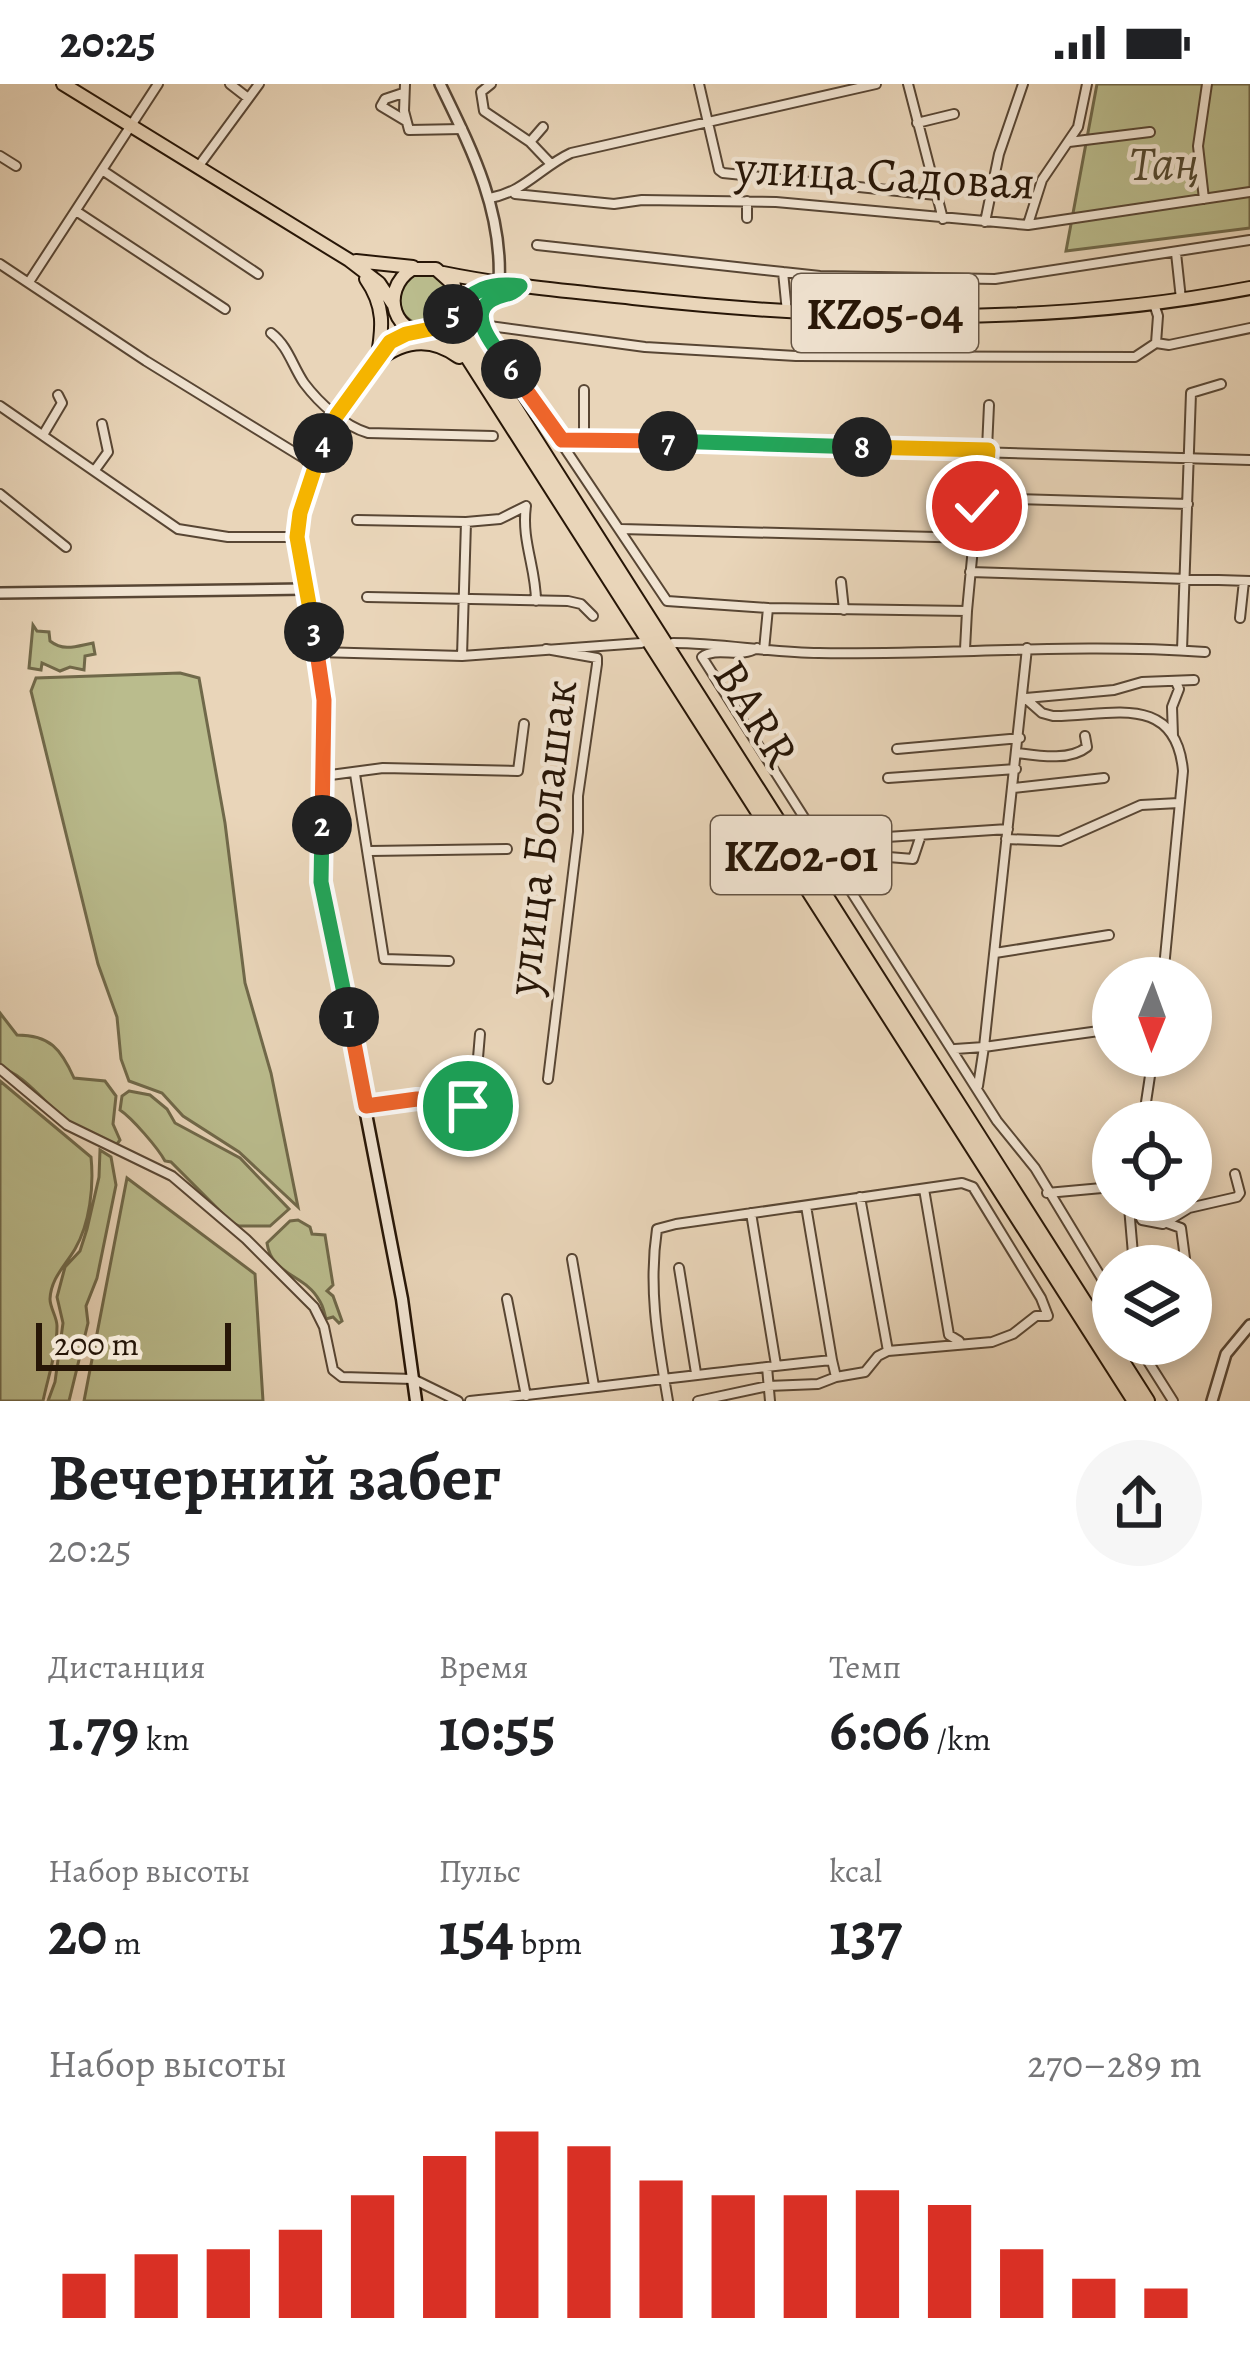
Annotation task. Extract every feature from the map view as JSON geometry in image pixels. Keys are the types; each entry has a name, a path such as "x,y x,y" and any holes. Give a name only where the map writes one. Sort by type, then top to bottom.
{"highway":[{"path":"482,355 474,329 479,305 495,289 520,286"},
{"name":"BARR","path":"455,309 1148,1401"},
{"name":"BARR","path":"425,331 461,347 1135,1401"},
{"path":"377,360 399,344 426,342 453,351 481,378"}],"main road":[{"name":"KZ05-04","path":"63,84 349,260 379,283 401,321 425,331"},
{"name":"KZ05-04","path":"349,260 389,268 419,267 520,286 788,314 1046,313 1154,304 1250,288"},
{"path":"349,260 372,287 380,307 377,360"},
{"path":"377,360 400,279 419,267"},
{"path":"443,273 457,293 455,309"},
{"path":"416,1401 402,1299 321,882 324,700 297,537 315,465 337,415 377,360 394,339 445,324 468,296 492,282"}],"street":[{"path":"28,282 158,84"},
{"path":"230,84 248,98"},
{"path":"198,167 259,84"},
{"path":"440,84 490,198 500,240 492,282"},
{"path":"491,84 481,92 484,111 530,142 550,164"},
{"path":"699,84 718,170 936,195"},
{"path":"515,194 550,164 572,153 876,84"},
{"path":"908,84 943,219"},
{"path":"985,221 999,154 1023,84"},
{"path":"1028,225 1042,180 1084,110 1087,84"},
{"path":"1204,199 1198,146 1207,84"},
{"path":"406,122 404,88 381,106 415,132 462,129"},
{"path":"916,123 954,114"},
{"path":"530,142 543,127"},
{"path":"1067,142 1150,132"},
{"path":"0,156 16,166"},
{"path":"103,170 258,274"},
{"name":"улица Садовая","path":"490,198 515,194 614,204 747,201 1028,225 1250,192"},
{"path":"747,201 747,218"},
{"path":"76,211 225,309"},
{"path":"537,245 820,277 995,279 1250,240"},
{"path":"1176,253 1181,300"},
{"path":"0,264 315,465"},
{"path":"783,272 788,314"},
{"path":"520,286 513,294 483,306 482,325 667,601 768,608 967,611"},
{"path":"482,325 645,347 812,356 1124,358 1149,351 1156,343 1154,304"},
{"path":"1156,343 1169,345 1250,328"},
{"path":"271,333 283,342 303,381 352,428 368,433 493,436"},
{"path":"1182,650 1191,393 1221,384"},
{"path":"584,390 584,439"},
{"path":"44,435 62,403 58,394"},
{"path":"984,498 989,405"},
{"path":"0,406 178,529 228,537 297,537"},
{"path":"95,470 109,452 102,424"},
{"path":"44,435 64,442"},
{"path":"562,440 1250,460"},
{"path":"0,494 66,547"},
{"path":"965,650 978,501 1188,504"},
{"path":"357,520 466,522 500,519 526,506 526,550 536,601"},
{"path":"461,656 466,522"},
{"path":"621,529 974,538"},
{"path":"970,572 1247,581 1240,618"},
{"path":"841,583 844,610"},
{"path":"0,593 305,589"},
{"path":"367,597 581,604 593,616"},
{"path":"761,650 768,608"},
{"path":"317,652 461,656 641,643"},
{"path":"673,643 823,653 1027,648 1205,652"},
{"path":"977,1088 1025,698 1027,648"},
{"name":"улица Болашак","path":"546,649 597,658 548,1079"},
{"path":"761,650 710,652 702,657 998,1121 1035,1168 1092,1264"},
{"path":"1025,698 1194,680"},
{"path":"1164,957 1183,771 1173,736 1172,707 1179,689 1174,681"},
{"path":"1073,714 1088,693"},
{"path":"1025,698 1042,713 1139,712 1173,736"},
{"path":"323,776 383,768 518,771 524,724"},
{"path":"1018,753 1077,754 1087,747 1084,736"},
{"path":"898,748 1019,738"},
{"path":"887,778 1016,769"},
{"path":"356,774 384,959 449,961"},
{"path":"1013,788 1104,778"},
{"path":"886,837 1007,834 1060,841 1142,805 1179,803"},
{"path":"834,862 864,855 913,859 921,835"},
{"path":"370,851 507,849"},
{"path":"994,952 1109,934"},
{"path":"954,1049 1092,1032"},
{"path":"366,1106 417,1099 474,1105 480,1034"},
{"path":"0,1069 67,1125 172,1176 295,1283 314,1307 324,1327 333,1370 342,1377 412,1379 458,1401"},
{"path":"1144,1221 1165,1223 1189,1208 1237,1197 1235,1174"},
{"path":"668,1401 652,1314 657,1229 962,1183 974,1187 1048,1316 1036,1316 1013,1334 992,1342 888,1351 865,1372 818,1384 768,1386 698,1401"},
{"path":"924,1189 949,1335 961,1342"},
{"path":"1047,1193 1092,1189"},
{"path":"860,1197 888,1351"},
{"path":"806,1206 836,1377"},
{"path":"751,1213 771,1366 770,1401"},
{"path":"1165,1223 1181,1228 1183,1245"},
{"path":"572,1258 593,1386"},
{"path":"679,1268 696,1373"},
{"path":"507,1299 526,1396"},
{"path":"1212,1401 1226,1354 1250,1325"},
{"path":"470,1401 832,1360"},
{"path":"1150,1365 1173,1401"}],"green space":[{"name":"Таң","path":"1097,84 1250,84 1250,228 1066,251"},
{"path":"425,273 443,281 451,299 443,317 425,325 407,317 399,299 407,281"},
{"path":"33,625 37,631 49,632 50,641 60,646 93,643 95,654 85,656 84,670 60,671 42,663 41,670 29,668"},
{"path":"180,673 199,678 225,823 245,983 271,1073 298,1207 239,1152 183,1116 162,1093 129,1081 121,1059 117,1017 98,964 31,691 36,678"},
{"path":"0,1013 17,1035 53,1046 74,1078 105,1081 116,1096 113,1124 120,1140 114,1148 82,1134 25,1082 0,1068"},
{"path":"0,1081 91,1157 84,1228 51,1292 57,1336 43,1401 0,1401"},
{"path":"129,1091 150,1095 175,1123 240,1158 289,1209 270,1226 231,1222 165,1161 120,1110 122,1096"},
{"path":"100,1150 111,1157 116,1185 97,1278 86,1306 88,1323 69,1401 48,1401 63,1323 57,1297 65,1267 80,1251 87,1229"},
{"path":"127,1178 255,1274 263,1401 84,1401"},
{"path":"298,1220 312,1234 325,1235 333,1285 327,1291 333,1296 339,1323 333,1317 326,1319 313,1292 270,1254 267,1243 290,1221"}],"route":[{"path":"468,1106 417,1099 366,1106 321,882 324,700 298,558 298,528 328,430 390,342 440,327 468,296 494,283 520,286 513,294 483,306 482,325 562,440 988,450 984,498 977,506"}]}
